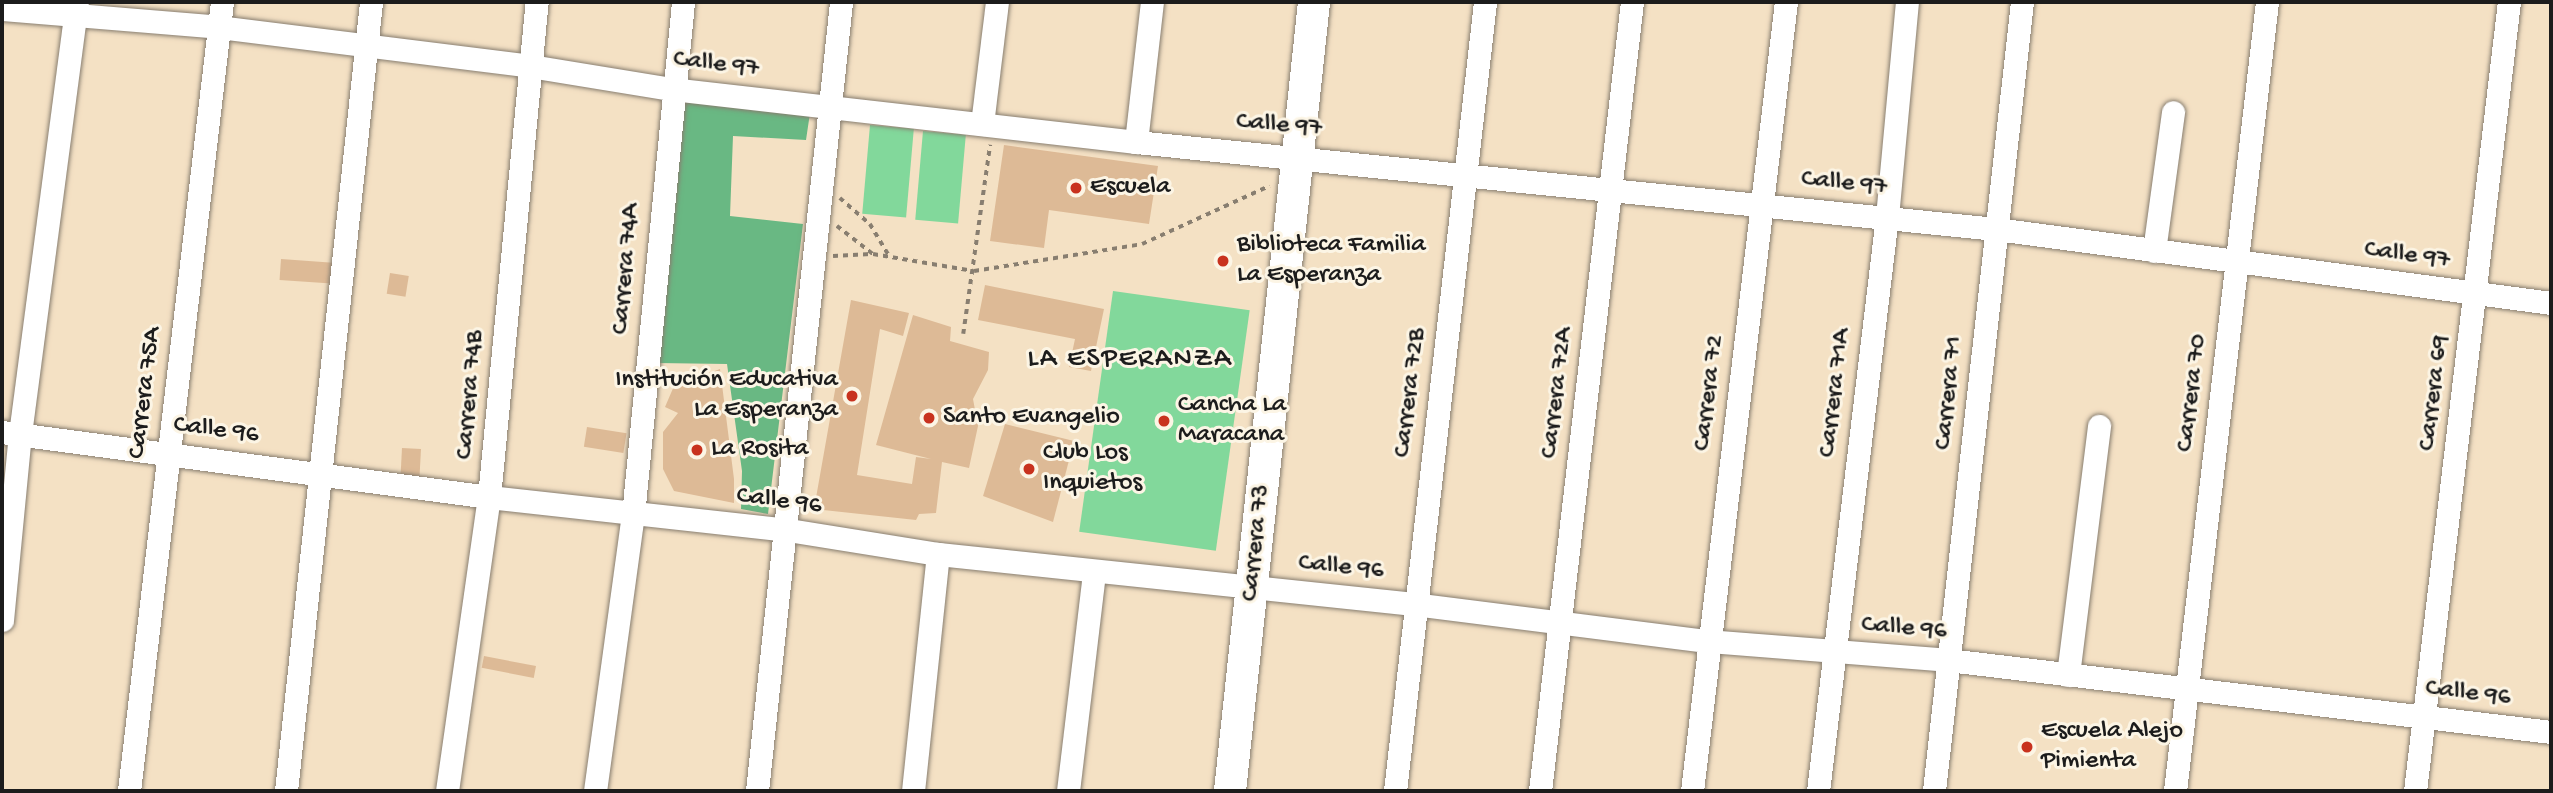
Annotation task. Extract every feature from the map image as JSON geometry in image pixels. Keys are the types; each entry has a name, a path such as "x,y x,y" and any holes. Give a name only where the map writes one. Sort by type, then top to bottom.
{"street":[{"name":"Carrera 75A","path":"129,791 222,2"},
{"path":"286,791 323,473 370,2"},
{"name":"Carrera 74B","path":"447,791 489,497 537,2"},
{"name":"Carrera 74A","path":"595,791 633,515 671,89 682,2"},
{"path":"757,791 788,530 828,107 841,2"},
{"path":"987,125 997,2"},
{"path":"1136,142 1152,2"},
{"name":"Carrera 73","path":"1230,791 1314,2"},
{"name":"Carrera 72B","path":"1395,791 1414,604 1485,2"},
{"name":"Carrera 72A","path":"1540,791 1632,2"},
{"name":"Carrera 72","path":"1692,791 1786,2"},
{"name":"Carrera 71A","path":"1818,791 1831,651 1887,217 1907,2"},
{"name":"Carrera 71","path":"1934,791 2022,2"},
{"name":"Carrera 70","path":"2175,791 2267,2"},
{"name":"Carrera 69","path":"2415,791 2509,2"},
{"name":"Calle 97","path":"2,9 76,9 530,66 671,89 1298,162 1466,173 1996,229 2551,303"},
{"path":"2,620 11,433 76,9"},
{"path":"2154,251 2173,112"},
{"path":"2068,675 2099,426"},
{"name":"Calle 96","path":"11,433 633,515 788,530 938,554 1414,604 1708,641 1948,660 2551,732"},
{"path":"913,791 938,554"},
{"path":"1068,791 1094,572"}],"path":[{"path":"963,334 974,271 987,125"},
{"path":"813,258 873,254 974,271 1142,244 1298,162"},
{"path":"821,188 842,199 870,225 890,257"},
{"path":"818,212 873,254"}],"green space":[{"path":"684,100 810,113 806,140 733,136 730,216 803,224 768,514 741,509 742,471 727,364 657,363"},
{"path":"870,125 914,129 906,217 862,214"},
{"path":"923,131 966,135 958,223 915,220"},
{"name":"Cancha La Maracana","path":"1113,291 1250,310 1216,551 1079,532"}],"building":[{"name":"Escuela","path":"1004,145 1158,166 1149,224 1049,210 1044,248 990,241"},
{"path":"281,259 333,263 331,284 280,280"},
{"path":"390,273 409,276 405,297 387,294"},
{"path":"985,285 1104,309 1091,371 1069,367 1075,339 978,320"},
{"path":"851,300 909,313 903,336 880,329 857,475 912,484 916,457 931,459 876,445 913,315 951,327 950,341 989,352 988,370 973,399 978,426 969,468 942,462 936,513 919,514 916,520 814,509"},
{"name":"La Rosita","path":"720,369 734,479 734,503 674,491 663,469 663,432 678,413 665,407 674,386"},
{"name":"Club Los Inquietos","path":"1005,424 1074,441 1053,522 983,496"},
{"path":"587,427 627,433 623,453 584,447"},
{"path":"402,448 421,449 419,489 400,488"},
{"path":"484,656 536,666 534,678 482,668"}],"place":[{"name":"Escuela","path":"1076,188"},
{"name":"Biblioteca Familia La Esperanza","path":"1223,261"},
{"name":"Institución Educativa La Esperanza","path":"852,396"},
{"name":"Santo Evangelio","path":"929,418"},
{"name":"Cancha La Maracana","path":"1164,421"},
{"name":"La Rosita","path":"697,450"},
{"name":"Club Los Inquietos","path":"1029,469"},
{"name":"Escuela Alejo Pimienta","path":"2027,747"}],"district":[{"name":"LA ESPERANZA","path":"1130,360"}]}
